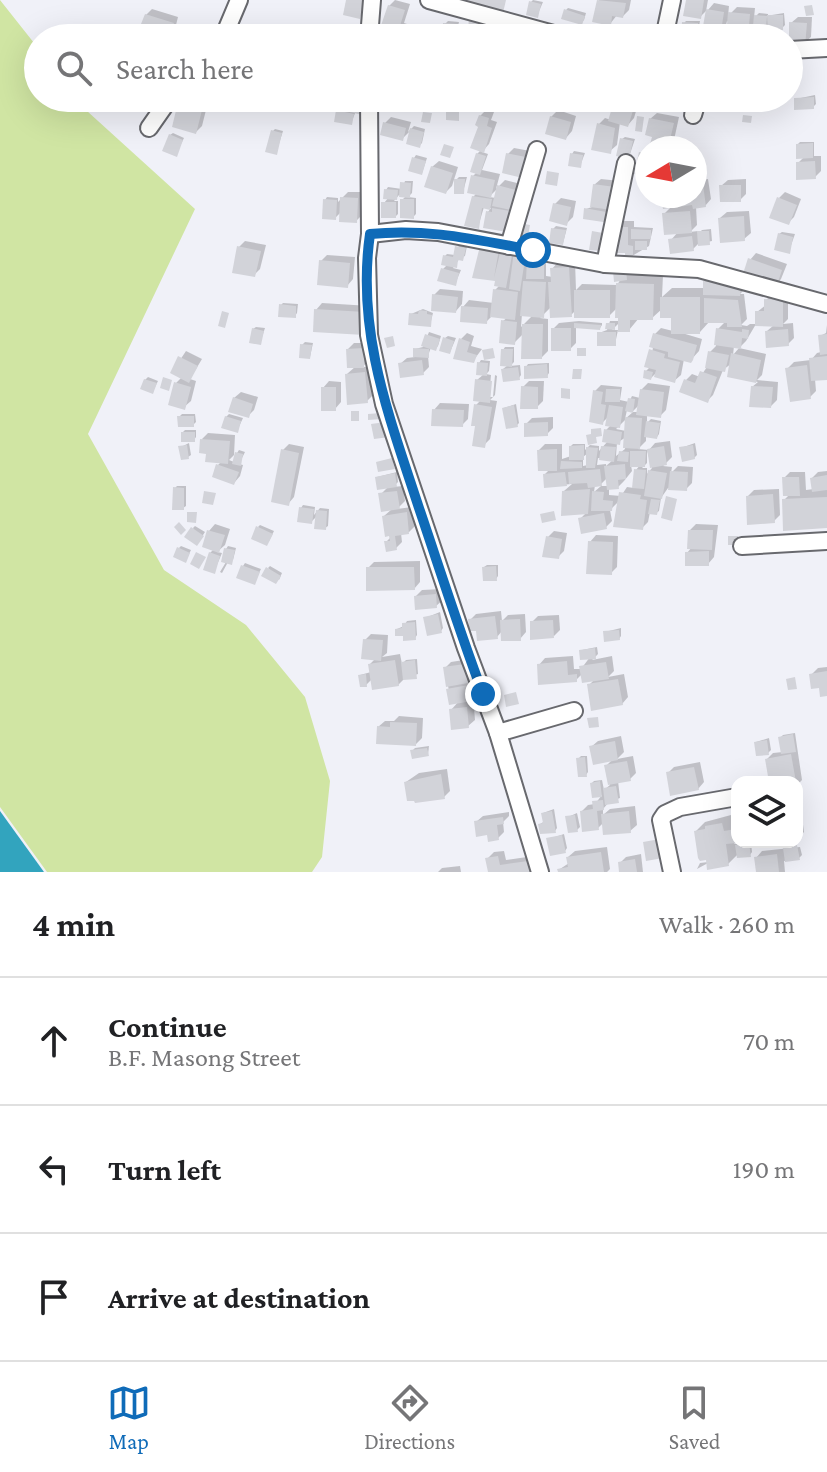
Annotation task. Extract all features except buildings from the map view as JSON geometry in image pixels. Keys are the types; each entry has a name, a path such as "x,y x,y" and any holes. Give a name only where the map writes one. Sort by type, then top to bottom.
{"street":[{"path":"229,24 239,0"},
{"path":"370,24 372,0"},
{"path":"429,0 520,24"},
{"path":"667,24 672,0"},
{"path":"803,49 827,48"},
{"path":"149,128 160,112"},
{"path":"369,112 369,335 384,404 466,648 498,733 540,872"},
{"path":"509,246 537,150"},
{"path":"605,264 626,163"},
{"path":"370,234 406,230 438,232 605,264 699,269 827,304"},
{"path":"742,546 827,541"},
{"path":"498,733 574,711"},
{"path":"672,872 661,820 665,814 680,807 731,798"}],"green space":[{"path":"0,0 24,30 24,112 88,112 195,209 88,434 164,570 246,625 305,697 330,781 322,857 312,872 47,872 0,807"}],"water":[{"path":"0,811 44,872 0,872"}],"route":[{"path":"483,694 384,404 369,335 367,258 370,234 406,230 438,232 533,250"}]}
